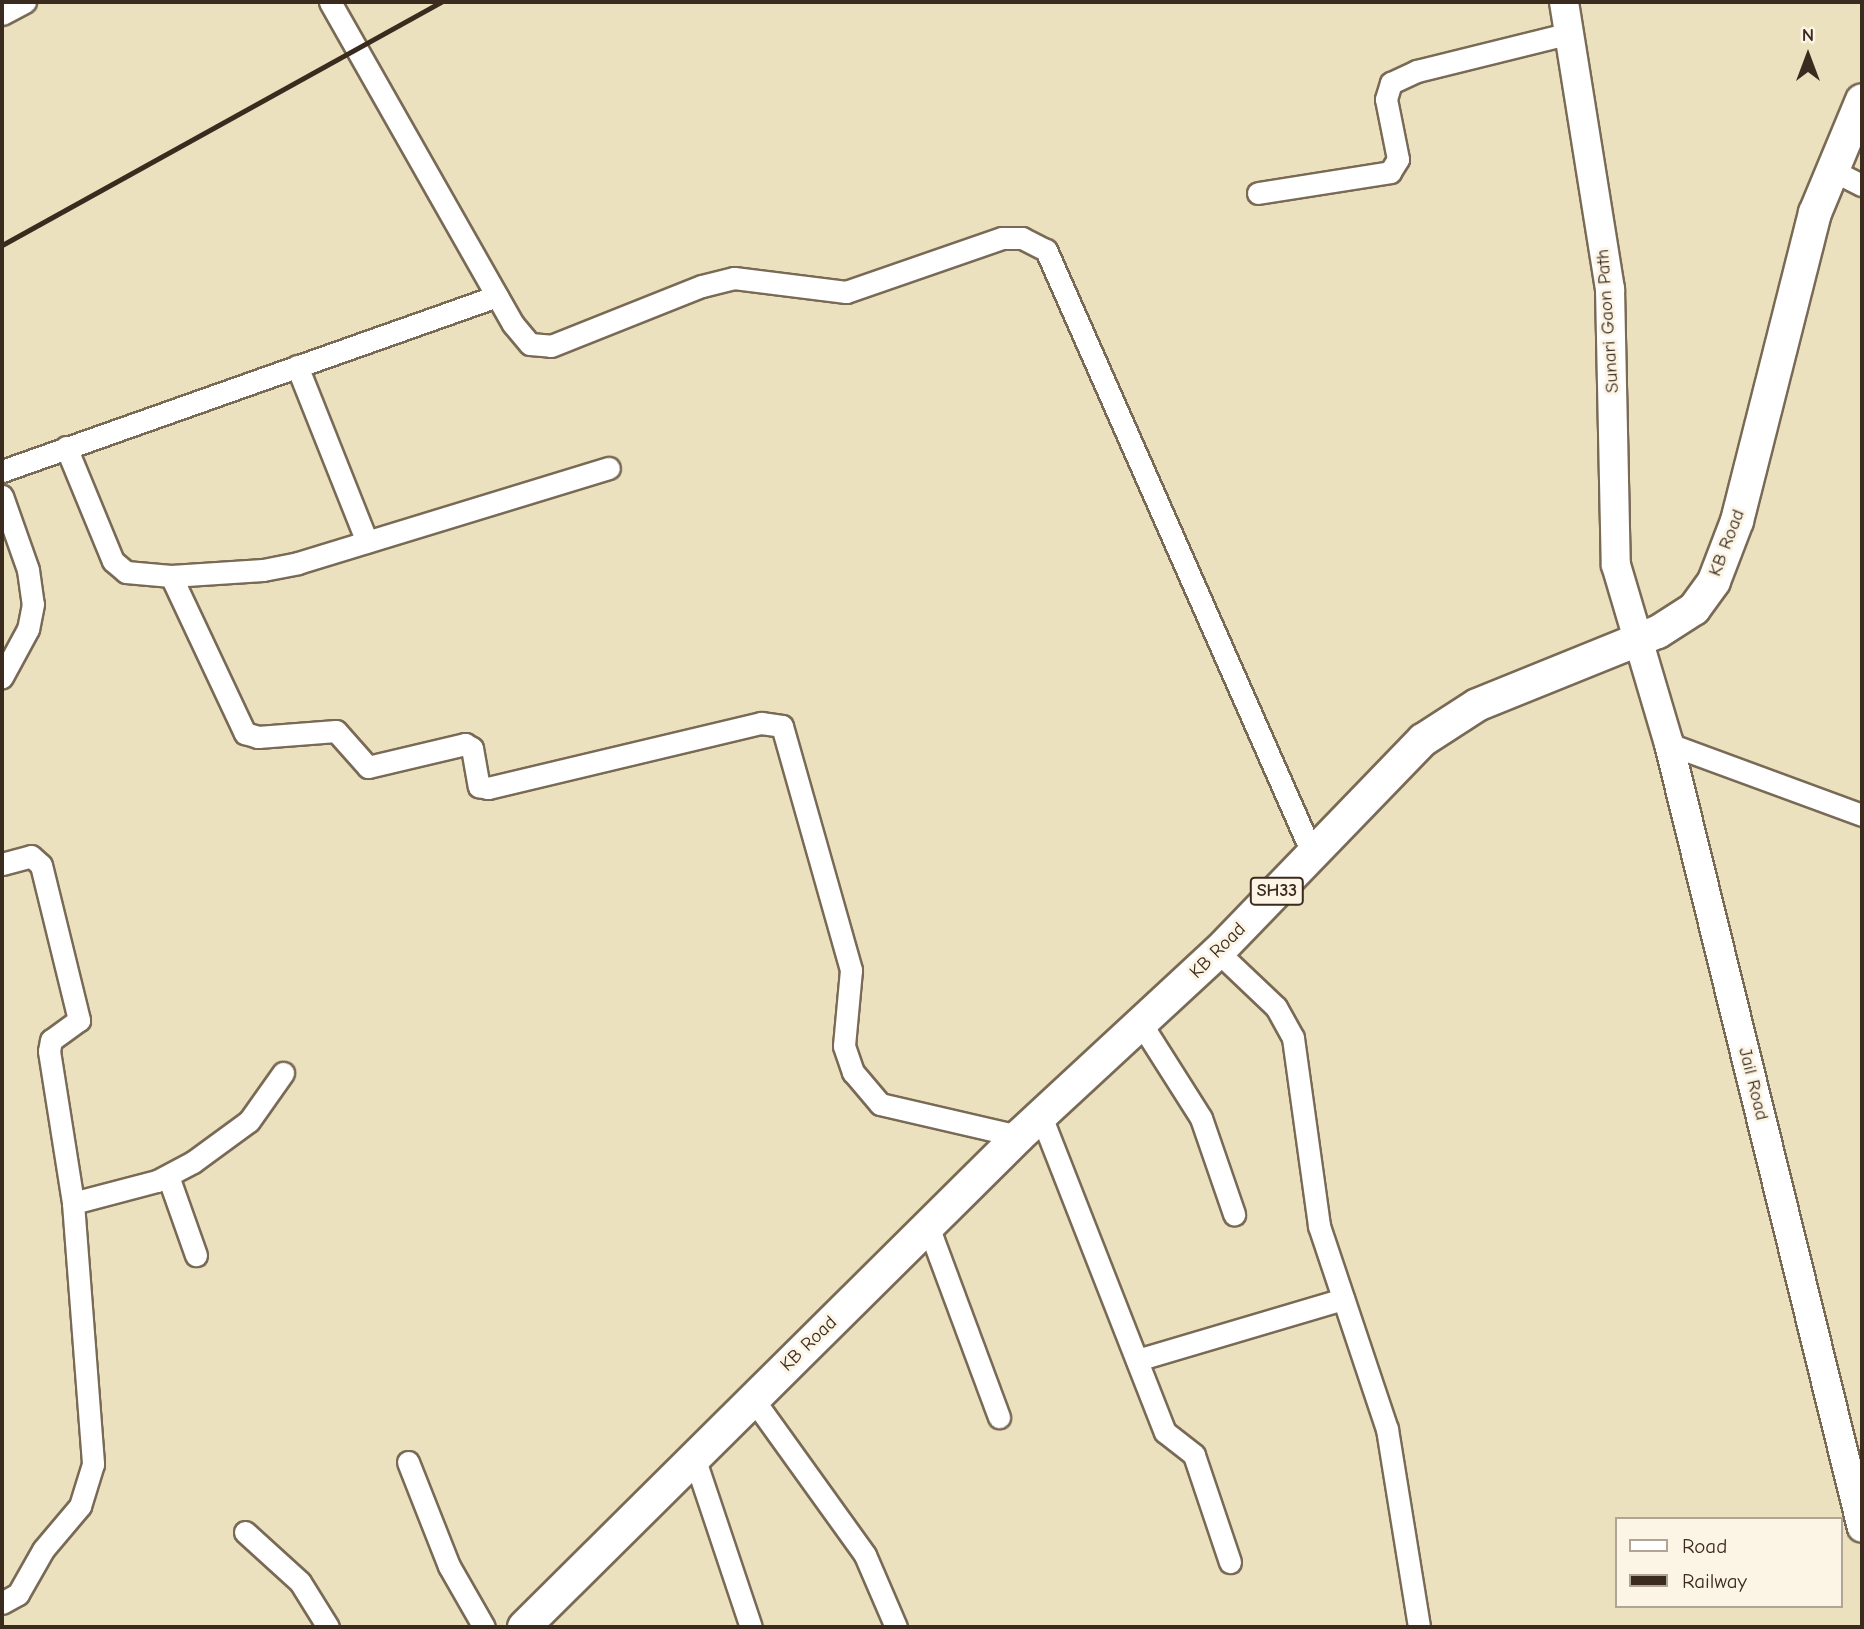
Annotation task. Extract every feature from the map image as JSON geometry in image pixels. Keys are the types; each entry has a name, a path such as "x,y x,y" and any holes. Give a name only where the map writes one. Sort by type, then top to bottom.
{"main road":[{"name":"Sunari Gaon Path","path":"1564,2 1610,289 1616,565 1638,641"},
{"name":"KB Road","path":"524,1627 1030,1126 1218,952 1446,721 1638,641 1694,608 1724,562 1830,169 1862,100"},
{"name":"Jail Road","path":"1638,641 1669,744 1855,1466 1862,1528"}],"street":[{"path":"2,14 25,2"},
{"path":"330,2 497,296 522,336 539,347 726,280 846,292 1002,238 1035,242 1053,260 1313,855"},
{"path":"1258,193 1390,172 1398,159 1386,99 1391,83 1417,71 1570,33"},
{"path":"1830,169 1862,185"},
{"path":"2,486 9,469 66,447 497,296"},
{"path":"297,366 367,542"},
{"path":"66,447 113,561 127,572 172,576 264,570 367,542 608,468"},
{"path":"2,496 29,570 33,604 28,629 2,677"},
{"path":"172,576 245,733 258,737 336,731 368,767 465,744 472,748 479,786 488,789 761,723 782,726 851,970 844,1046 853,1072 880,1104 1030,1126 1137,1360 1167,1437 1194,1455 1230,1562"},
{"path":"1669,744 1862,815"},
{"path":"2,864 31,856 41,865 79,1020 50,1044 74,1203 93,1451 91,1481 80,1506 43,1550 23,1588 2,1603"},
{"path":"1218,952 1276,1007 1293,1038 1319,1227 1387,1429 1419,1627"},
{"path":"1142,1025 1201,1118 1234,1214"},
{"path":"74,1203 168,1176 249,1121 283,1073"},
{"path":"168,1176 196,1255"},
{"path":"928,1226 999,1417"},
{"path":"1137,1360 1343,1299"},
{"path":"752,1399 865,1555 896,1627"},
{"path":"694,1457 751,1627"},
{"path":"408,1462 449,1566 484,1627"},
{"path":"245,1532 300,1583 328,1627"}],"railway":[{"path":"2,245 441,2"}]}
